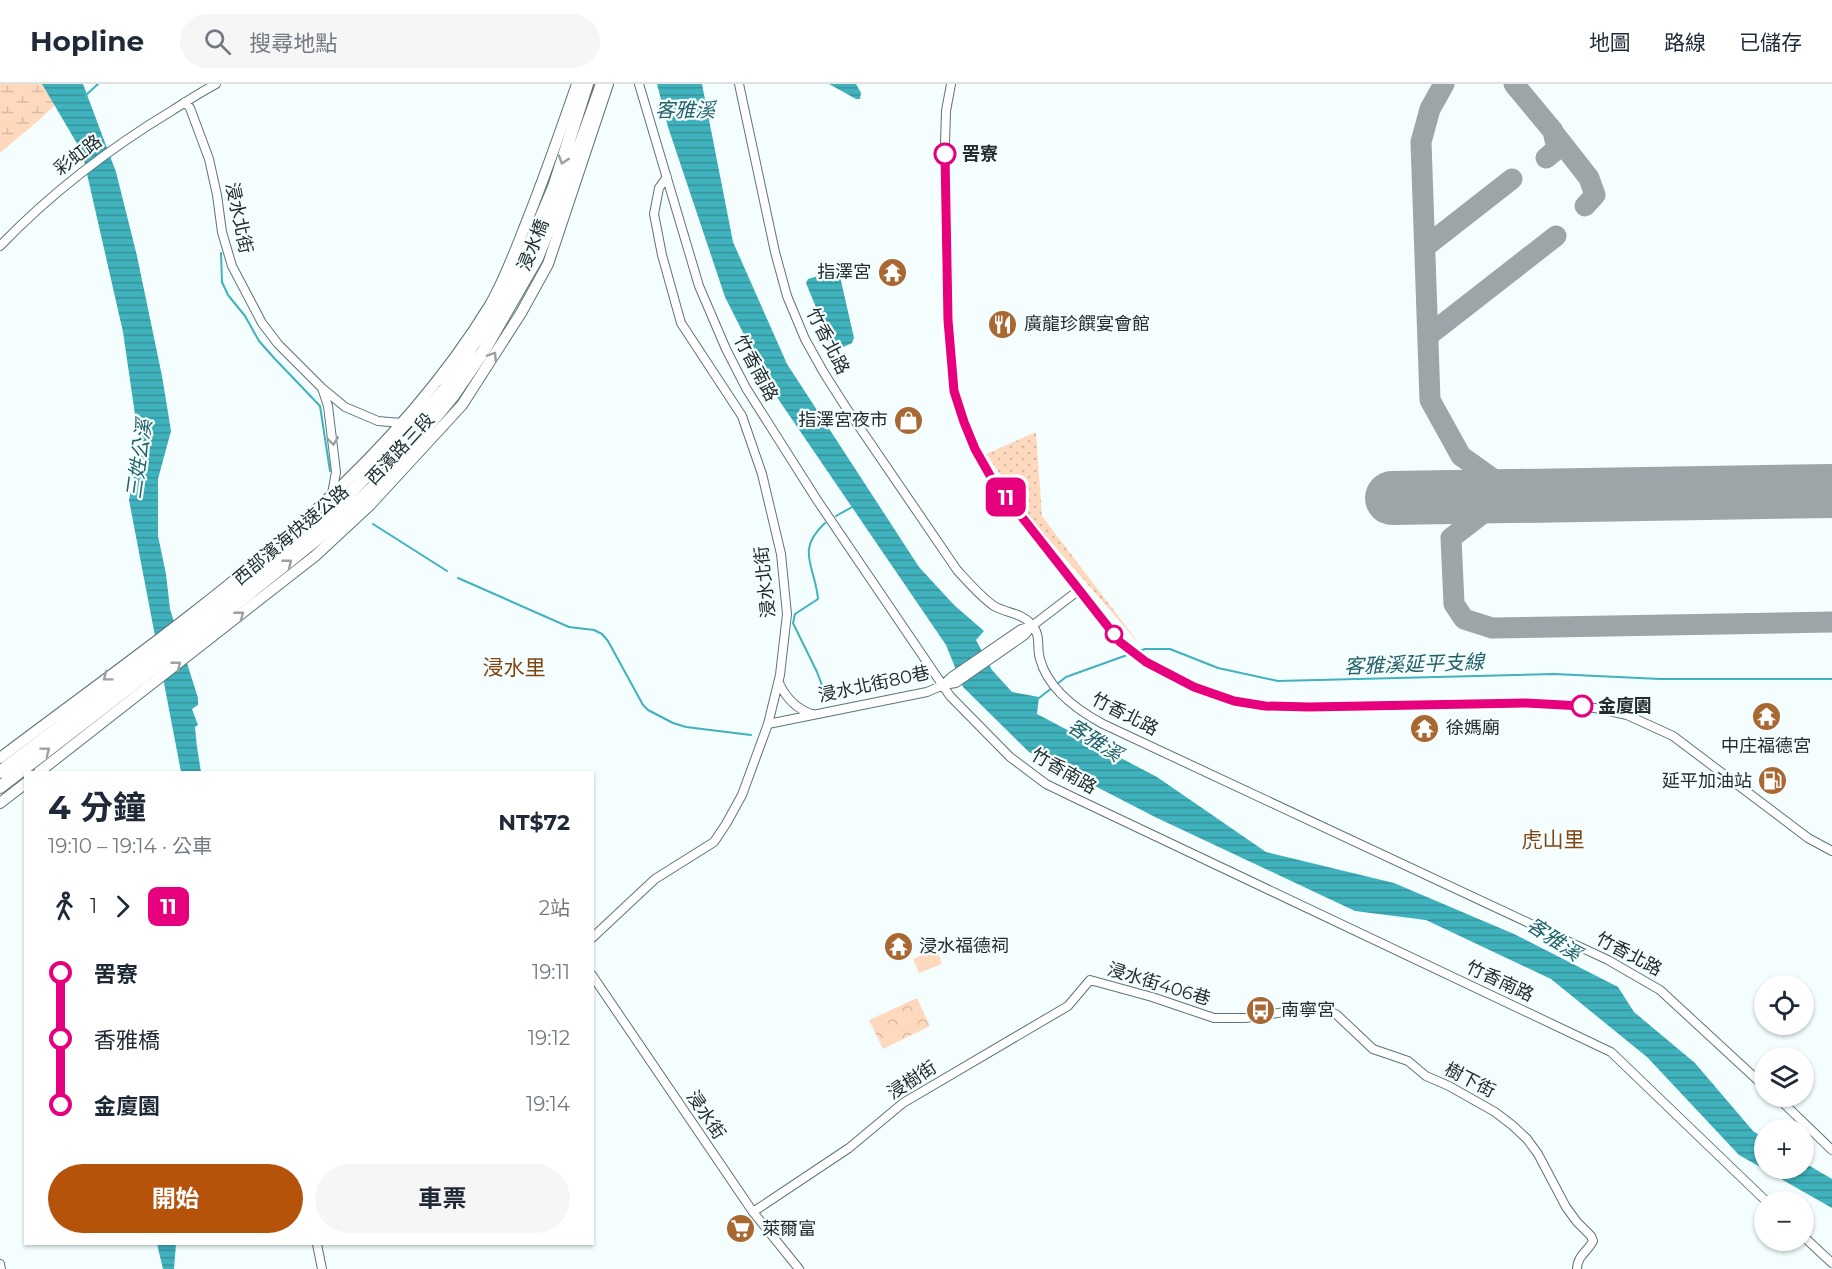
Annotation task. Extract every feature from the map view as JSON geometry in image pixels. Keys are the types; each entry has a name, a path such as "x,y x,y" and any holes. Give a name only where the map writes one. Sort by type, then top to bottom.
{"highway":[{"name":"浸水橋","path":"448,394 526,253 554,187 587,84"},
{"name":"浸水橋","path":"448,394 483,352 537,258 602,84"},
{"name":"西部濱海快速公路","path":"156,653 191,633 329,515 448,394"},
{"path":"0,772 156,653"},
{"path":"0,787 156,653"},
{"path":"0,763 93,700"}],"main road":[{"name":"浸水橋","path":"448,394 462,347 491,303 516,251 554,153 577,84"},
{"name":"浸水橋","path":"448,394 521,313 548,264 608,84"},
{"name":"西濱路三段","path":"156,653 195,611 245,571 332,494 373,455 401,423 448,394"},
{"name":"西濱路三段","path":"40,771 315,556 370,505 448,394"},
{"path":"0,758 156,653"},
{"path":"0,803 24,785"}],"street":[{"path":"185,102 216,84"},
{"name":"竹香南路","path":"639,84 699,286 726,349 746,388 817,500 950,696 1010,758 1046,784 1611,1052 1756,1191"},
{"name":"竹香北路","path":"739,84 778,263 787,296 805,339 845,406 957,570 979,594 995,606 1025,619 1032,626 1039,637 1040,662 1048,678 1061,693 1088,716 1103,724 1618,966 1660,990 1754,1077"},
{"path":"951,84 946,111 945,143 948,320 954,391 975,449 992,479 1120,642 1146,662 1194,687 1234,701 1265,706 1549,703 1590,707 1628,715 1673,736 1808,838 1832,851"},
{"name":"彩虹路","path":"0,246 27,218 78,175 185,102"},
{"name":"浸水北街","path":"185,102 209,159 222,232 232,266 262,323 278,344 322,388 345,407 378,421 401,423"},
{"name":"浸水北街","path":"594,936 655,879 714,842 742,795 768,724 779,683 787,614 781,554 762,474 742,416 681,323 662,255 654,214 659,188 667,177"},
{"path":"322,388 328,406 336,472 332,494"},
{"path":"1032,626 1079,590"},
{"name":"浸水北街80巷","path":"768,724 927,692 954,680 1032,626"},
{"name":"浸水北街80巷","path":"779,683 785,695 794,704 802,711 812,714"},
{"name":"浸水街","path":"594,978 753,1212 799,1269"},
{"name":"浸樹街","path":"753,1212 849,1148 903,1103 1068,1006 1090,980"},
{"name":"浸水街406巷","path":"1090,980 1152,997 1214,1018 1254,1016"},
{"name":"樹下街","path":"1254,1016 1311,1008 1329,1011 1337,1015 1373,1049 1408,1061 1426,1076 1495,1112 1512,1125 1527,1139 1538,1154 1566,1207 1591,1236 1592,1244 1581,1256 1576,1266 1577,1269"},
{"path":"1787,1107 1832,1150"},
{"path":"317,1245 322,1269"},
{"path":"1814,1246 1832,1263"},
{"path":"0,1264 1,1269"}],"green space":[{"path":"0,84 78,84 0,153"},
{"path":"1036,432 1042,516 1141,646 1030,518 986,454"},
{"path":"937,949 942,964 919,973 913,959"},
{"path":"917,998 930,1026 883,1049 869,1020"}],"water":[{"name":"三姓公溪","path":"42,84 83,84 116,172 137,256 171,431 158,479 158,536 170,609 198,698 198,705 192,709 198,725 195,727 201,771 181,771 129,500 140,449 123,332 82,152"},
{"name":"客雅溪","path":"657,84 702,84 733,242 787,364 919,567 954,605 984,631 976,640 992,670 1012,692 1039,697 1037,714 1157,777 1266,852 1394,883 1514,934 1618,987 1634,1012 1695,1063 1754,1132 1754,1164 1739,1155 1647,1057 1551,979 1426,920 1355,911 1155,817 1029,752 963,687 946,645 772,390 725,297 668,127"},
{"path":"829,84 856,84 861,93 860,99 856,99"},
{"path":"834,271 839,272 854,338 852,343 839,349 831,344 806,283 808,279"},
{"name":"客雅溪","path":"1814,1168 1832,1179 1832,1208 1814,1198 1814,1191 1802,1191 1781,1179 1814,1179"},
{"path":"157,1245 176,1245 174,1269 163,1269"}],"waterway":[{"path":"85,96 98,84"},
{"path":"221,253 222,282 228,295 245,316 259,341 320,406 330,471"},
{"path":"836,516 852,507"},
{"path":"825,523 816,533 809,550 818,599 795,614 793,623 817,672 828,701"},
{"path":"373,524 447,571"},
{"path":"458,578 569,627 594,630 602,634 648,710 686,727 751,735"},
{"name":"客雅溪延平支線","path":"1139,651 1170,649 1218,668 1278,681 1554,674 1660,679 1832,679"},
{"name":"客雅溪延平支線","path":"1039,698 1066,677 1130,654"}],"taxiway":[{"path":"1444,84 1430,109 1421,142 1430,400 1461,456 1517,496"},
{"path":"1514,84 1553,131 1557,149 1546,158"},
{"path":"1553,132 1589,178 1595,195 1585,206"},
{"path":"1425,247 1512,179"},
{"path":"1429,335 1556,236"},
{"path":"1517,496 1495,504 1451,538 1454,604 1464,619 1492,628 1832,622"}],"runway":[{"path":"1392,498 1832,491"}],"bus line":[{"name":"11","path":"945,154 948,320 954,391 964,422 975,449 992,479 1120,642 1146,662 1194,687 1234,701 1265,706 1503,703 1582,706"}],"place":[{"name":"罟寮","path":"945,154"},
{"name":"指澤宮","path":"892,272"},
{"name":"廣龍珍饌宴會館","path":"1003,324"},
{"name":"指澤宮夜市","path":"909,420"},
{"name":"金廈園","path":"1582,706"},
{"name":"中庄福德宮","path":"1766,717"},
{"name":"徐媽廟","path":"1425,728"},
{"name":"延平加油站","path":"1773,781"},
{"name":"浸水福德祠","path":"898,946"},
{"name":"南寧宮","path":"1260,1010"},
{"name":"萊爾富","path":"741,1229"}],"district":[{"name":"浸水里","path":"514,667"},
{"name":"虎山里","path":"1553,839"}]}
